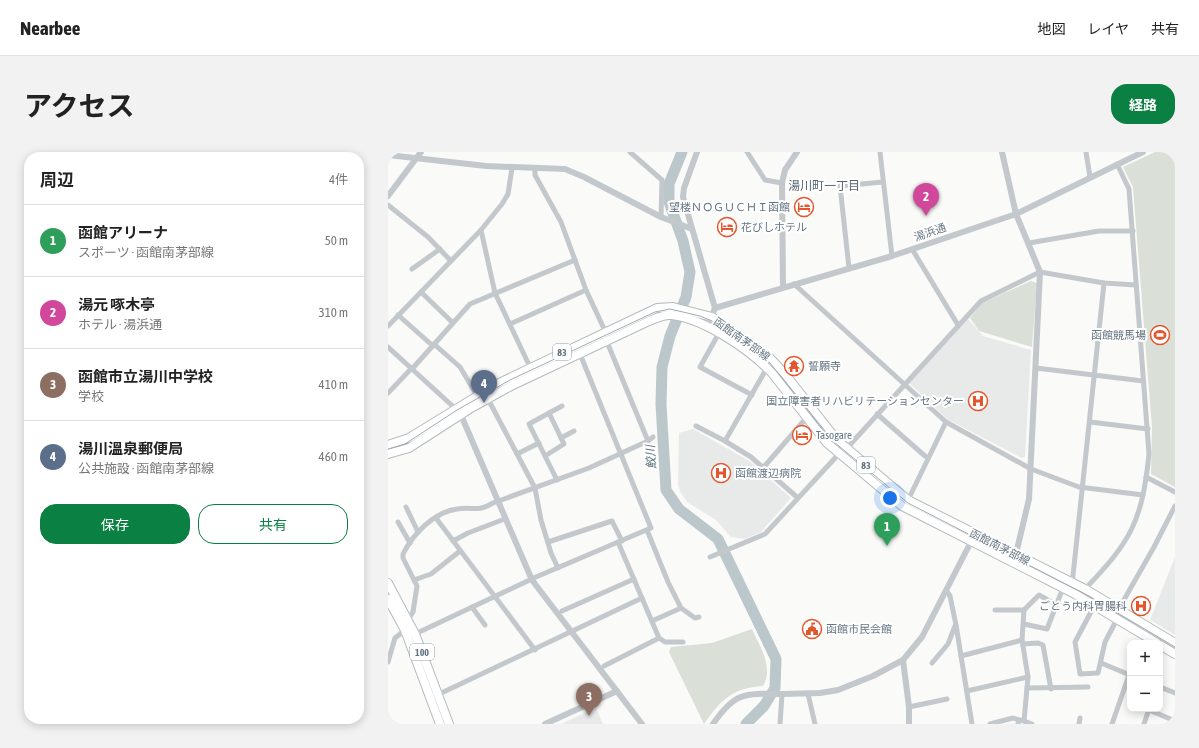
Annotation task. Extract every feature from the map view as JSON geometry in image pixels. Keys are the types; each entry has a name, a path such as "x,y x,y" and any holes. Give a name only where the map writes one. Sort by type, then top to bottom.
{"main road":[{"name":"函館南茅部線","path":"455,408 530,367 657,308 712,317 772,359 825,427 847,448 908,500 1085,589 1175,643"},
{"name":"函館南茅部線","path":"461,415 534,375 672,311"},
{"name":"函館南茅部線","path":"687,314 708,325 768,368 824,439 839,454 902,506 1012,563 1152,640"},
{"name":"83","path":"388,444 409,438 455,408"},
{"name":"83","path":"388,454 410,448 461,415"},
{"name":"100","path":"388,583 415,634 450,724"},
{"name":"100","path":"388,599 404,630 440,724"},
{"path":"1163,647 1175,654"}],"street":[{"path":"388,196 418,158 421,152"},
{"path":"630,152 662,180 661,217"},
{"path":"697,152 684,188 683,197 715,308 708,325"},
{"path":"747,152 765,180 782,183"},
{"path":"783,287 782,183 785,170 797,152"},
{"path":"880,152 892,256"},
{"path":"1002,152 1016,214 1040,272 1029,499 1016,555 1012,563"},
{"path":"1086,152 1090,177"},
{"name":"湯浜通","path":"715,308 892,256 1016,214 1142,152"},
{"path":"389,154 512,168 565,169 584,177 661,217 684,228 692,230"},
{"path":"1085,589 1117,554 1135,526 1143,495 1149,454 1129,189 1117,164"},
{"path":"388,326 482,230 508,194 512,168"},
{"path":"535,168 535,175 561,222 586,290 606,333"},
{"path":"849,268 840,186 883,182"},
{"path":"388,205 428,237 452,261"},
{"path":"482,230 495,293 530,367"},
{"path":"1029,244 1099,231 1133,231"},
{"path":"412,269 420,261 440,249"},
{"path":"912,249 958,325"},
{"path":"388,393 434,345 470,304 574,260"},
{"path":"710,557 764,534 839,454 847,448 876,414 981,300 1040,272 1104,283 1136,285"},
{"path":"1024,624 1047,629 1055,604 1074,584 1104,283"},
{"path":"794,284 946,422 1030,469 1083,488 1143,495"},
{"path":"510,324 586,290"},
{"path":"420,292 453,323"},
{"path":"398,315 460,367 475,392"},
{"path":"719,333 700,367 752,395"},
{"path":"607,342 648,441"},
{"path":"388,347 410,370 455,408 461,415 532,580 642,724"},
{"path":"415,634 494,596 651,528 580,354"},
{"path":"725,441 772,359"},
{"path":"1036,368 1143,381"},
{"path":"488,399 535,488 537,503 548,542 558,568"},
{"path":"557,480 529,424 562,406"},
{"path":"545,456 564,444 549,413"},
{"path":"876,414 926,456"},
{"path":"763,468 807,417"},
{"path":"908,500 946,422"},
{"path":"1090,422 1148,429"},
{"path":"696,426 751,457 798,498"},
{"path":"561,438 574,431"},
{"path":"408,620 413,612 417,588 402,556 418,532 436,518 447,511 458,509 479,510 498,501 557,480 621,454 653,437"},
{"path":"517,454 539,443"},
{"path":"1146,476 1175,492"},
{"path":"1121,605 1175,506"},
{"path":"406,507 418,532"},
{"path":"436,518 535,650"},
{"path":"453,541 468,533 502,520"},
{"path":"548,542 612,521 634,579 659,638 665,642 683,642"},
{"path":"398,522 410,542"},
{"path":"647,530 668,582 681,608 695,618 699,617"},
{"path":"713,724 723,709 733,701 743,696 762,693 808,694 828,692 847,687 883,672 903,660 922,637 975,534"},
{"path":"414,580 431,574 460,551"},
{"path":"562,611 634,579"},
{"path":"946,590 950,596 956,625 972,724"},
{"path":"995,610 1024,610 1039,595 1055,604"},
{"path":"430,698 535,650 642,598"},
{"path":"472,607 485,625"},
{"path":"652,621 681,608"},
{"path":"1020,722 1028,677 1023,642 1024,610"},
{"path":"1092,610 1075,642 1080,674 1098,673 1104,642 1115,623"},
{"path":"932,663 948,644 956,625"},
{"path":"388,662 395,638 404,630"},
{"path":"388,636 395,638"},
{"path":"604,666 659,638"},
{"path":"961,656 1023,642 1038,642 1043,645 1051,689"},
{"path":"903,660 909,707 909,724"},
{"path":"1101,663 1127,674"},
{"path":"1112,724 1130,676"},
{"path":"967,691 1028,677"},
{"path":"1027,688 1051,689 1088,687"},
{"path":"1163,688 1175,693"},
{"path":"545,724 617,691"},
{"path":"780,724 781,694"},
{"path":"808,694 815,724"},
{"path":"909,707 947,699"},
{"path":"1144,724 1148,712"},
{"path":"1154,712 1175,721"},
{"path":"990,724 1013,718 1020,722 1032,724"}],"shaded area":[{"name":"函館競馬場","path":"1155,152 1175,152 1175,487 1151,474 1152,428 1133,187 1123,167"},
{"path":"1031,281 1037,283 1032,347 979,331 970,318 982,303"},
{"name":"国立障害者リハビリテーションセンター","path":"968,319 983,336 1031,350 1025,457 1022,458 947,419 909,383"},
{"name":"函館渡辺病院","path":"693,429 751,462 791,498 761,532 745,539 731,537 716,520 687,502 681,493 678,485 679,433"},
{"path":"1175,557 1175,635 1150,620"},
{"path":"752,629 765,657 767,672 763,686 743,689 728,697 716,708 704,724 669,652 671,647 712,643"},
{"path":"596,708 603,724 561,724"}],"waterway":[{"name":"鮫川","path":"682,152 669,184 669,202 683,241 690,272 686,297 670,336 662,367 661,404 666,490 679,509 718,539 776,659 775,688 764,706 746,724"}],"tram line":[{"path":"388,449 405,444 457,410 510,380 655,312 670,309 700,316 712,321 770,363 834,442 908,503 1089,596 1175,647"}],"place":[{"name":"望楼ＮＯＧＵＣＨＩ函館","path":"804,207"},
{"name":"湯元 啄木亭","path":"926,216"},
{"name":"花びしホテル","path":"727,227"},
{"name":"函館競馬場","path":"1160,335"},
{"name":"誓願寺","path":"794,366"},
{"name":"国立障害者リハビリテーションセンター","path":"978,401"},
{"name":"湯川溫泉郵便局","path":"484,403"},
{"name":"Tasogare","path":"802,435"},
{"name":"函館渡辺病院","path":"721,473"},
{"name":"函館アリーナ","path":"887,546"},
{"name":"ごとう内科胃腸科","path":"1141,606"},
{"name":"函館市民会館","path":"812,629"},
{"name":"函館市立湯川中学校","path":"589,716"}],"district":[{"name":"湯川町一丁目","path":"824,186"}]}
